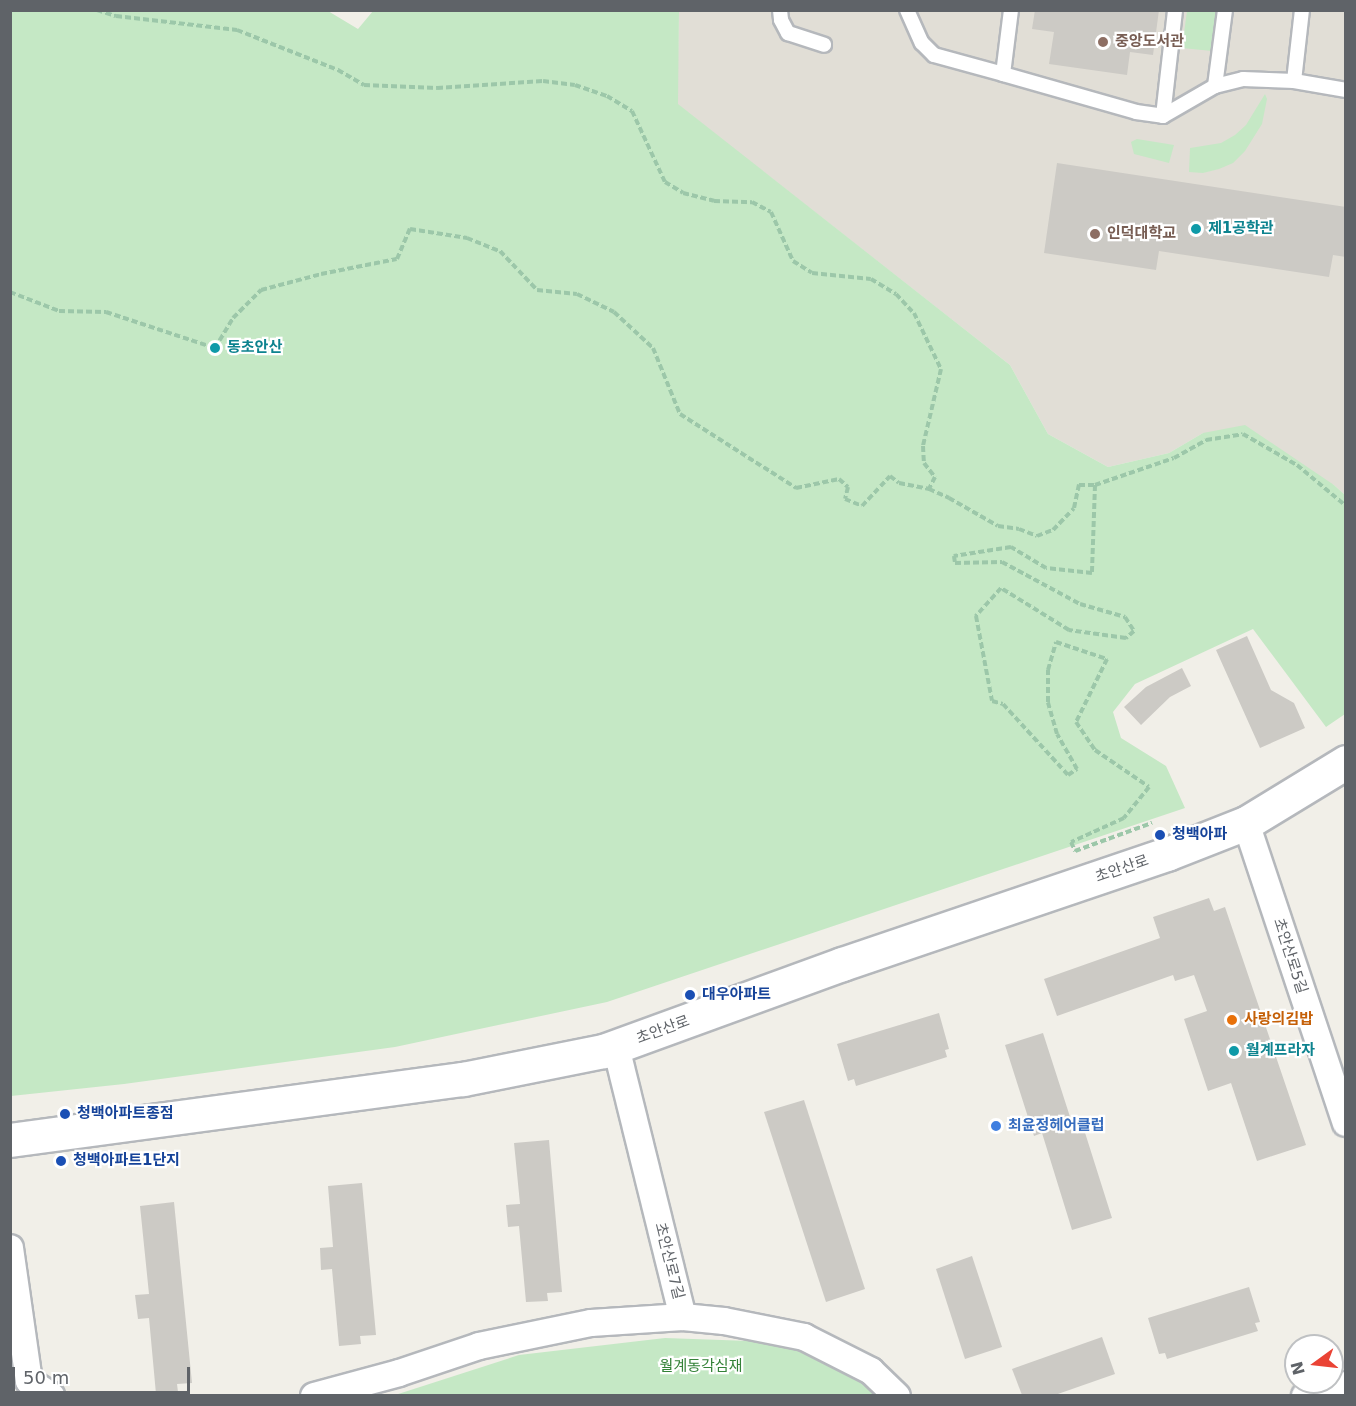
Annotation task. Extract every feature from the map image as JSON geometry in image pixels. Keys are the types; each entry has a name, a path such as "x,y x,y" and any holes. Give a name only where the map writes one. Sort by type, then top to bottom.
{"street":[{"name":"초안산로","path":"10,1140 463,1079 616,1047 853,960 1167,854 1246,823 1346,762"},
{"name":"초안산로5길","path":"1246,823 1346,1123"},
{"name":"초안산로7길","path":"616,1047 683,1317 724,1321 804,1337 871,1371 897,1395"},
{"path":"10,1248 29,1381 51,1395"},
{"path":"314,1395 399,1373 479,1346 591,1323 683,1317"},
{"path":"1305,1395 1346,1385"}],"lane":[{"path":"780,10 781,21 788,33 824,45"},
{"path":"907,10 922,43 934,55 1136,112 1163,116 1215,86 1243,79 1293,81 1346,90"},
{"path":"1004,74 1011,10"},
{"path":"1163,116 1175,10"},
{"path":"1215,86 1225,10"},
{"path":"1293,81 1302,10"}],"path":[{"path":"97,10 116,16 237,30 338,70 364,85 437,88 543,81 575,85 607,96 632,111 653,161 665,182 683,193 714,201 752,202 771,212 793,261 812,273 871,279 896,294 914,313 941,369 923,446 924,463 935,477 929,489"},
{"path":"10,292 59,311 106,312 215,348 233,318 261,290 321,274 397,259 410,229 467,238 500,251 537,290 577,294 614,312 653,348 680,414 796,488 839,479 848,487 845,498 862,506 890,476 899,483 929,489 998,526 1019,529 1037,536 1053,530 1074,508 1079,485 1095,485 1174,458 1206,440 1243,435 1297,465 1346,506"},
{"path":"1095,485 1092,573 1046,568 1011,547 954,556 955,563 1002,562 1080,604 1125,617 1134,631 1126,638 1069,630 1001,588 976,616 992,700 1004,704 1068,775 1077,769 1057,734 1048,702 1048,670 1056,642 1107,659 1077,722 1095,750 1149,787 1124,818 1071,842 1075,851 1152,823"}],"shaded area":[{"name":"인덕대학교","path":"679,11 1345,11 1345,495 1334,485 1203,433 1169,453 1108,467 1048,434 1010,365 677,104"}],"green space":[{"path":"10,11 328,11 358,29 373,11 679,11 678,104 1010,365 1048,434 1108,467 1169,453 1203,433 1245,425 1334,485 1345,495 1345,714 1326,727 1253,629 1135,684 1113,712 1121,738 1166,766 1185,808 607,1002 395,1047 124,1084 11,1096"},
{"path":"1187,11 1217,11 1212,51 1182,48"},
{"path":"1265,94 1267,99 1262,124 1245,151 1233,163 1219,169 1203,173 1189,172 1190,148 1221,143 1235,135 1246,125"},
{"path":"1137,139 1174,145 1169,163 1134,154 1131,142"},
{"name":"월계동각심재","path":"665,1338 776,1342 846,1371 880,1395 392,1396 519,1355"}],"building":[{"name":"중앙도서관","path":"1035,10 1159,10 1153,55 1130,52 1127,75 1049,64 1054,32 1032,29"},
{"name":"제1공학관","path":"1057,163 1346,207 1346,257 1333,255 1329,277 1159,251 1156,270 1044,253"},
{"path":"1247,636 1271,690 1294,703 1305,728 1260,748 1216,650"},
{"path":"1182,668 1191,686 1170,697 1141,725 1124,707 1146,687"},
{"name":"월계프라자","path":"1209,898 1214,911 1225,907 1306,1145 1257,1161 1231,1083 1208,1091 1184,1019 1207,1011 1194,975 1175,981 1173,975 1057,1016 1044,979 1160,938 1153,917"},
{"path":"939,1013 949,1049 945,1050 947,1057 856,1086 854,1079 848,1081 837,1044"},
{"path":"1043,1033 1072,1123 1081,1120 1112,1218 1072,1230 1042,1133 1034,1136 1005,1045"},
{"path":"804,1100 865,1289 826,1302 764,1112"},
{"path":"549,1140 562,1292 547,1293 548,1301 526,1302 519,1226 508,1227 506,1205 520,1204 514,1143"},
{"path":"362,1183 376,1335 360,1336 361,1344 339,1346 332,1269 321,1270 320,1248 333,1247 328,1186"},
{"path":"174,1202 192,1383 177,1384 178,1392 156,1394 149,1318 138,1319 135,1295 149,1294 140,1206"},
{"path":"972,1256 1002,1347 965,1359 936,1269"},
{"path":"1249,1287 1260,1322 1255,1323 1258,1331 1167,1359 1165,1353 1159,1354 1148,1318"},
{"path":"1102,1337 1115,1374 1055,1395 1022,1395 1012,1369"}],"place":[{"name":"중앙도서관","path":"1103,42"},
{"name":"제1공학관","path":"1196,229"},
{"name":"인덕대학교","path":"1095,234"},
{"name":"동초안산","path":"215,348"},
{"name":"청백아파","path":"1160,835"},
{"name":"대우아파트","path":"690,995"},
{"name":"사랑의김밥","path":"1232,1020"},
{"name":"월계프라자","path":"1234,1051"},
{"name":"청백아파트종점","path":"65,1114"},
{"name":"최윤정헤어클럽","path":"996,1126"},
{"name":"청백아파트1단지","path":"61,1161"}]}
